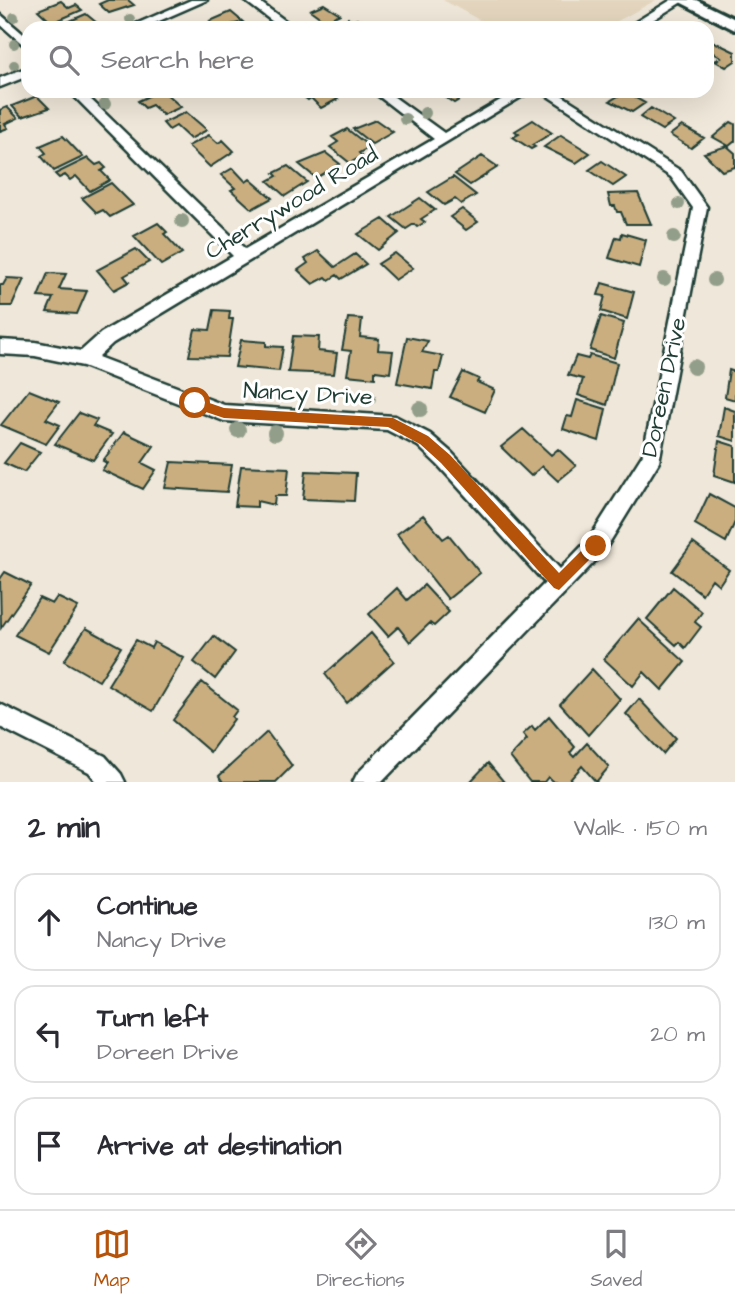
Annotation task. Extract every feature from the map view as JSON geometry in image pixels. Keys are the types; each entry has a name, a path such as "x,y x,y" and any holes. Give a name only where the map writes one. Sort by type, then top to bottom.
{"main road":[{"path":"684,0 735,26"}],"street":[{"path":"150,21 201,0"},
{"path":"250,0 279,21"},
{"path":"644,21 679,0"},
{"path":"0,17 21,38"},
{"path":"0,83 21,74"},
{"path":"82,98 244,257"},
{"path":"387,98 444,139"},
{"name":"Cherrywood Road","path":"84,359 107,338 513,98"},
{"name":"Doreen Drive","path":"365,782 596,546 653,456 700,207 676,174 557,98"},
{"name":"Nancy Drive","path":"0,346 35,349 84,359 224,413 389,422 424,440 446,459 559,583"},
{"path":"0,715 97,764 113,782"}],"shaded area":[{"path":"443,0 656,0 618,21 481,21"}],"building":[{"path":"108,0 128,0 134,5 109,13 99,4"},
{"path":"61,1 69,8 76,5 82,10 57,21 50,21 38,10"},
{"path":"324,4 340,14 325,21 310,10"},
{"path":"231,12 242,21 210,21"},
{"path":"86,14 95,21 70,21"},
{"path":"714,42 735,52 735,61 726,67 715,61 721,57 714,54"},
{"path":"39,98 49,108 22,117 12,106"},
{"path":"144,98 171,98 181,107 163,115 152,105 145,108 138,101"},
{"path":"311,98 338,99 321,108"},
{"path":"446,98 462,98 454,103"},
{"path":"615,98 636,98 645,103 632,112 610,101"},
{"path":"7,107 18,118 5,124 8,128 0,131 0,110"},
{"path":"651,108 674,122 662,130 640,117"},
{"path":"186,112 207,130 190,139 176,126 169,130 163,123"},
{"path":"376,120 393,132 372,144 353,129"},
{"path":"533,120 552,133 532,145 535,147 531,149 513,137 519,134 515,131"},
{"path":"731,122 735,124 735,141 729,146 713,137"},
{"path":"682,126 704,138 691,148 670,135"},
{"path":"347,129 370,147 359,153 362,156 350,163 330,147 338,142 332,137"},
{"path":"209,135 218,143 223,140 234,151 210,167 188,146"},
{"path":"561,135 590,153 576,163 544,147"},
{"path":"63,136 83,157 54,171 41,156 46,153 40,146"},
{"path":"727,146 735,153 735,167 722,171 704,153"},
{"path":"326,153 340,164 316,178 299,164"},
{"path":"482,156 498,167 470,185 455,174"},
{"path":"88,158 96,165 101,163 106,168 101,171 110,180 90,191 76,176 70,180 65,175 59,178 55,174"},
{"path":"602,161 626,177 613,186 589,170"},
{"path":"288,166 307,182 285,196 268,181 277,176 274,173"},
{"path":"233,168 246,182 250,179 272,198 252,209 231,190 235,188 221,175"},
{"path":"453,177 476,195 461,204 455,199 444,205 428,192"},
{"path":"111,183 133,205 110,217 103,210 97,213 82,198"},
{"path":"638,193 651,224 626,224 621,212 611,206 608,194"},
{"path":"420,198 435,210 421,219 425,222 406,229 391,217"},
{"path":"462,209 478,222 466,230 450,217"},
{"path":"383,219 399,233 378,250 358,234"},
{"path":"158,223 167,232 164,234 182,253 161,265 134,236"},
{"path":"622,233 646,240 639,267 609,258 616,237 621,238"},
{"path":"136,249 149,262 124,276 129,282 114,290 97,270"},
{"path":"318,251 335,267 355,254 366,264 341,279 337,275 313,284 298,270 308,263 305,259"},
{"path":"395,253 413,268 395,280 378,264"},
{"path":"48,273 66,274 59,289 87,291 77,314 47,312 53,298 38,297"},
{"path":"7,278 24,279 12,306 0,306 0,285 3,285"},
{"path":"602,283 634,292 627,319 601,311 605,296 598,295"},
{"path":"214,310 230,311 229,319 233,319 227,357 189,356 195,329 210,330"},
{"path":"601,316 624,323 614,358 590,350"},
{"path":"348,318 362,319 360,337 379,339 378,350 393,351 390,373 375,371 375,378 347,375 351,351 342,350"},
{"path":"293,336 319,337 318,351 337,353 334,374 288,372"},
{"path":"407,337 428,341 422,352 443,356 439,372 435,372 432,389 397,383"},
{"path":"241,340 266,342 266,346 283,347 279,371 235,367"},
{"path":"590,355 617,363 607,405 578,395 583,379 568,375 576,356 588,359"},
{"path":"729,370 735,372 735,400 725,397"},
{"path":"463,372 495,390 485,412 450,397"},
{"path":"29,390 59,402 46,419 60,425 46,444 1,425"},
{"path":"577,400 606,409 599,441 563,429 567,416 572,417"},
{"path":"724,407 735,411 735,441 719,436"},
{"path":"79,413 97,420 93,426 112,434 93,460 55,444"},
{"path":"523,429 551,455 558,449 576,466 558,481 542,466 531,476 501,447"},
{"path":"124,432 154,446 142,463 156,470 143,489 102,470 107,463 103,461"},
{"path":"719,441 735,446 735,482 714,475"},
{"path":"20,443 40,452 24,472 4,463"},
{"path":"171,462 232,465 227,492 165,488"},
{"path":"241,466 289,468 286,496 275,496 274,505 257,501 257,507 235,506"},
{"path":"306,471 356,473 354,501 303,499"},
{"path":"709,494 735,508 735,522 726,542 695,524"},
{"path":"423,515 443,539 449,535 480,573 448,599 397,534"},
{"path":"693,543 729,570 719,585 712,579 702,594 672,571"},
{"path":"5,572 31,585 1,628 0,579"},
{"path":"424,585 449,612 434,626 430,623 410,642 398,627 388,636 369,614 397,588 407,600"},
{"path":"673,587 702,612 695,622 701,627 685,648 679,642 676,645 647,619"},
{"path":"57,597 78,607 49,652 15,635 39,598 52,604"},
{"path":"638,619 685,662 662,690 644,672 633,686 604,659"},
{"path":"86,628 121,647 99,681 64,661"},
{"path":"371,633 394,661 347,703 325,674"},
{"path":"214,636 235,652 215,679 194,662"},
{"path":"136,640 151,648 154,642 184,658 153,711 108,685"},
{"path":"592,669 620,699 588,735 560,704"},
{"path":"202,682 237,710 232,717 234,719 210,752 173,720"},
{"path":"639,699 676,738 663,754 626,714"},
{"path":"549,716 575,747 570,753 574,757 587,743 609,767 596,782 582,766 568,782 553,782 548,777 544,782 530,782 510,757 527,739 523,734 532,726 535,730"},
{"path":"267,732 292,766 276,782 223,782 219,776"},
{"path":"488,763 504,782 470,782"}],"route":[{"path":"195,403 224,413 389,422 424,440 446,459 559,583 596,546"}]}
